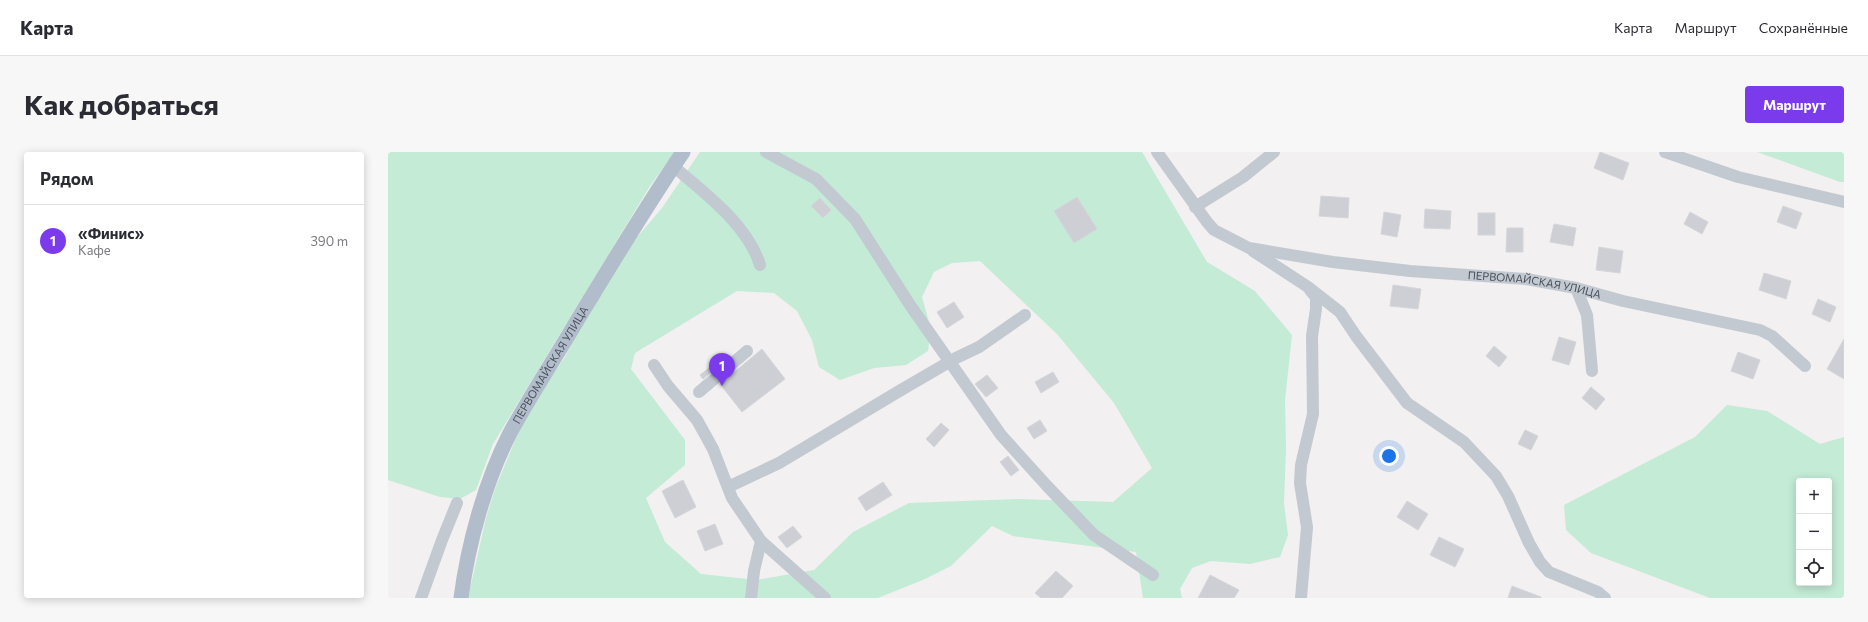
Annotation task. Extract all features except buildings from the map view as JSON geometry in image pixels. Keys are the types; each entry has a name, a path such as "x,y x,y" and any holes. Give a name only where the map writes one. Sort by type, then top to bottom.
{"main road":[{"name":"ПЕРВОМАЙСКАЯ УЛИЦА","path":"461,598 472,540 497,461 510,433 595,291 683,152"}],"street":[{"path":"766,152 816,179 855,219 910,305 1001,435 1094,535 1153,575"},
{"name":"ПЕРВОМАЙСКАЯ УЛИЦА","path":"1157,152 1195,207 1214,230 1249,248 1308,287 1340,312 1356,336 1407,403 1464,442 1496,476 1508,496 1529,543 1540,562 1549,572 1598,592 1605,598"},
{"path":"1195,207 1243,177 1274,152"},
{"path":"1664,152 1738,177 1844,202"},
{"path":"674,166 723,209 756,252 760,266"},
{"name":"ПЕРВОМАЙСКАЯ УЛИЦА","path":"1249,248 1333,262 1441,274 1526,279 1576,288 1623,301 1760,330 1772,336 1805,366"},
{"path":"1301,598 1307,527 1300,477 1301,464 1313,414 1314,388 1311,368 1312,336 1316,309 1316,297 1308,287"},
{"path":"1576,288 1587,315 1592,371"},
{"path":"728,487 779,463 950,361 979,347 1025,315"},
{"path":"699,392 747,351"},
{"path":"654,365 668,386 697,420 713,449 732,498 761,541 825,598"},
{"path":"421,598 457,503"},
{"path":"750,598 761,541"}],"green space":[{"path":"388,152 675,152 650,186 493,444 476,490 460,499 440,497 388,480"},
{"path":"700,152 1142,152 1207,262 1255,291 1292,335 1285,400 1286,447 1284,504 1288,535 1280,557 1250,564 1211,561 1192,568 1180,589 1182,598 1143,598 1136,552 1013,536 992,526 951,566 925,579 878,598 468,598 486,518 495,489 519,431 539,394 565,357 595,298 632,243 662,208","holes":["980,261 1057,334 1114,403 1152,468 1113,502 1018,499 909,503 853,532 814,570 757,580 701,574 665,542 646,498 685,465 685,440 631,369 635,353 737,291 774,293 797,311 812,340 819,367 840,380 874,368 906,365 928,351 931,329 922,297 934,272 952,263"]},
{"path":"1757,152 1844,152 1844,182 1840,182"},
{"path":"1727,405 1767,411 1820,444 1844,437 1844,598 1710,598 1591,553 1566,530 1564,505 1695,437"}],"place":[{"name":"«Финис»","path":"722,386"}]}
